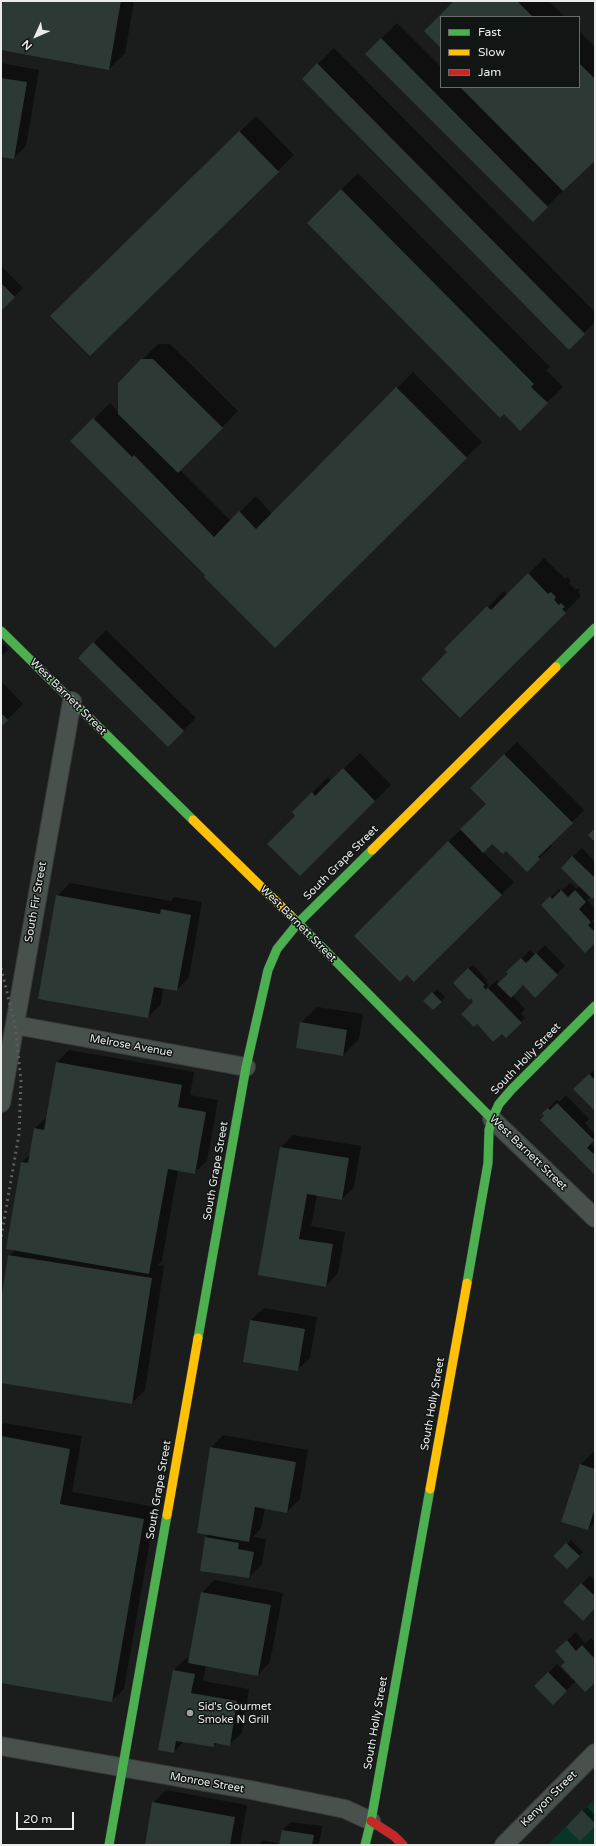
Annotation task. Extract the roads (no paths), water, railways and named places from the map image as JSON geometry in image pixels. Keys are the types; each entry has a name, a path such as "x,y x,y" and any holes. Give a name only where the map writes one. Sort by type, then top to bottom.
{"street":[{"name":"South Grape Street","path":"109,1845 246,1067 268,970 276,948 298,923 595,628"},
{"name":"West Barnett Street","path":"1,631 298,923 492,1118 595,1218"},
{"name":"South Fir Street","path":"1,1103 72,701"},
{"name":"South Holly Street","path":"366,1845 488,1163 489,1130 492,1118 504,1097 595,1006"},
{"name":"Melrose Avenue","path":"15,1025 246,1067"},
{"name":"Monroe Street","path":"1,1746 345,1809 371,1821 394,1836 403,1845"},
{"name":"Kenyon Street","path":"504,1845 595,1753"}],"railway":[{"path":"1,968 15,1025 21,1081 19,1134 1,1238"}],"place":[{"name":"Sid's Gourmet Smoke N Grill","path":"190,1713"}]}
